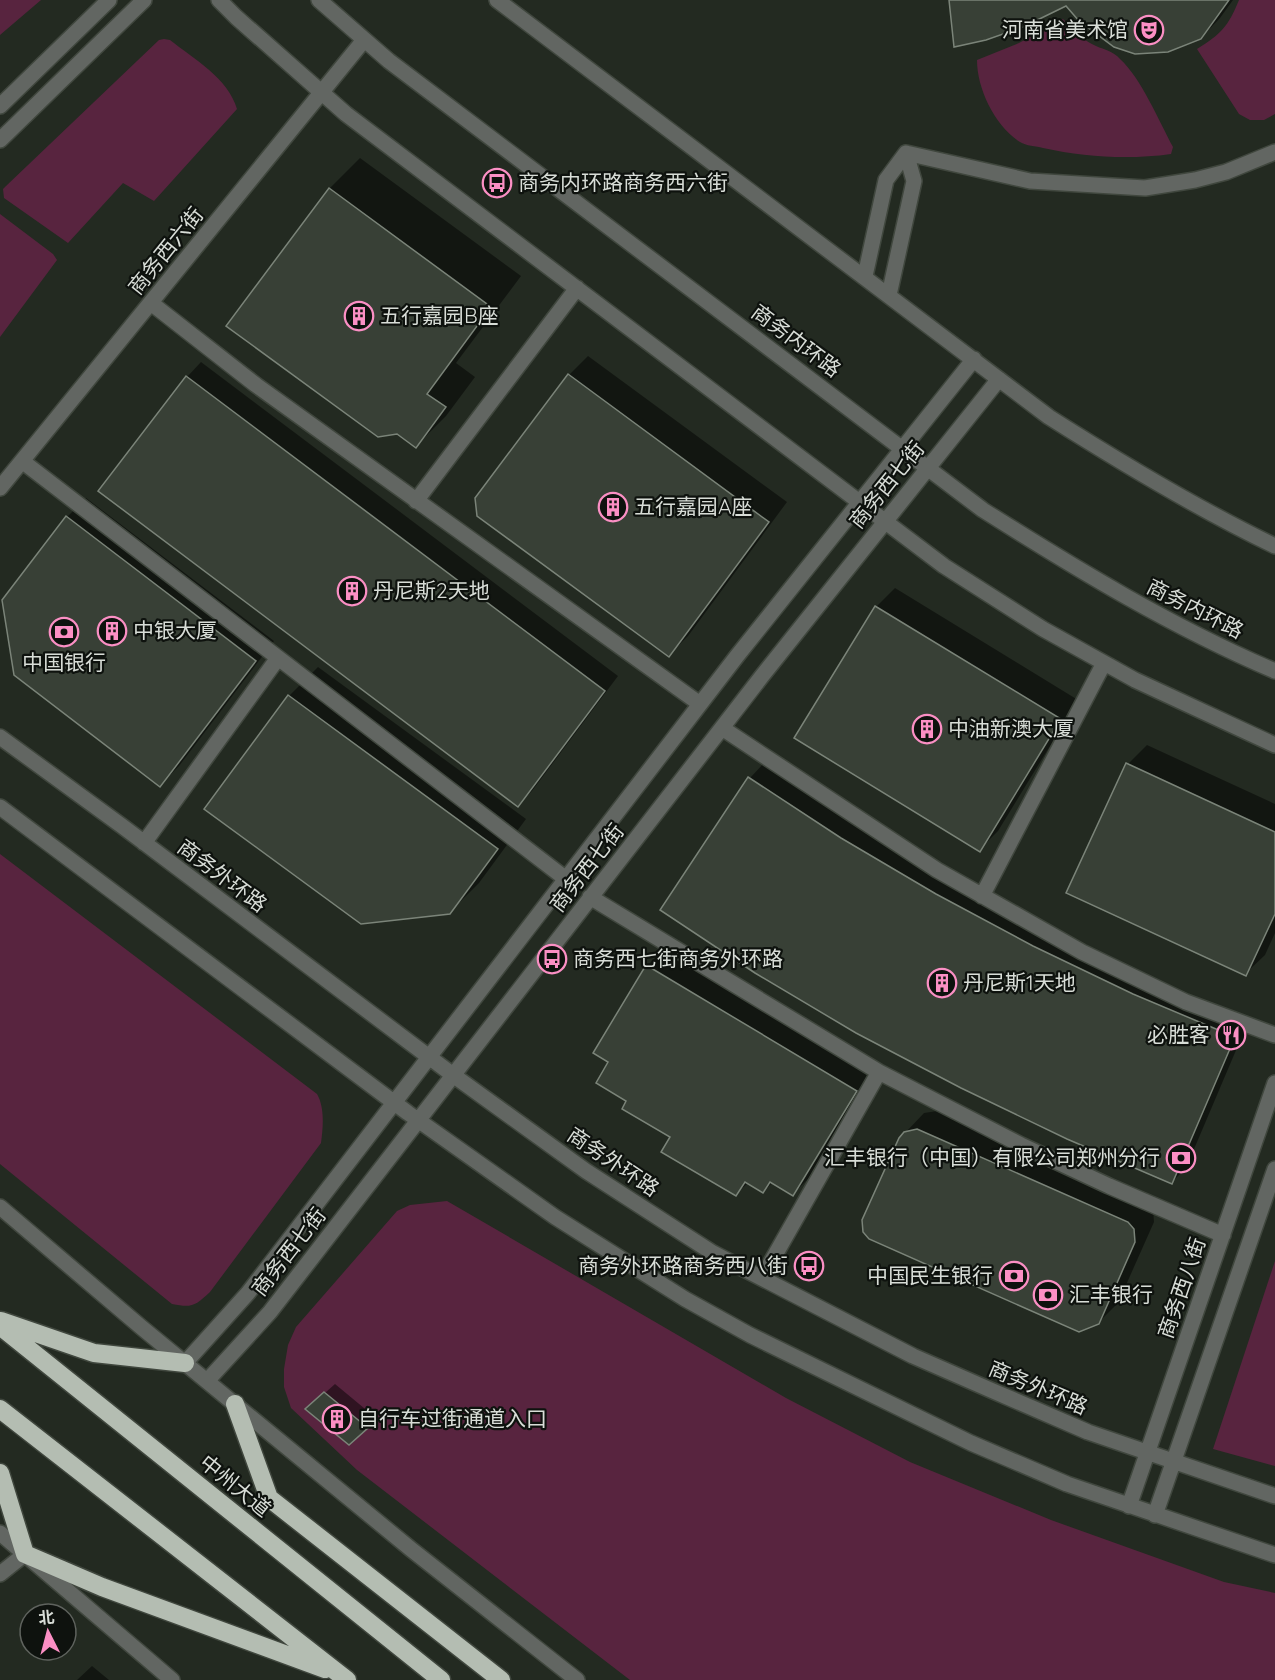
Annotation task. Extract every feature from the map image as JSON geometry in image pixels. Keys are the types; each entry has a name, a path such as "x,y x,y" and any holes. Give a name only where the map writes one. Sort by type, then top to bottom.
{"highway":[{"path":"0,1321 94,1353 185,1363"},
{"name":"中州大道","path":"0,1326 441,1680"},
{"path":"235,1404 269,1498 501,1680"},
{"path":"0,1409 344,1678"},
{"path":"0,1473 26,1554 102,1587 344,1678"}],"street":[{"path":"0,106 109,0"},
{"path":"0,140 144,0"},
{"path":"219,0 345,114 944,566 1043,629 1104,663 1156,691 1275,745"},
{"name":"商务内环路","path":"319,0 389,61 984,510 1078,570 1167,620 1275,671"},
{"path":"497,0 1049,417 1137,473 1220,519 1275,546"},
{"name":"商务西六街","path":"0,488 364,40"},
{"path":"906,153 1030,181 1145,188 1195,180 1226,172 1275,152"},
{"path":"865,276 886,180 906,153"},
{"path":"889,295 914,181 906,153"},
{"path":"416,501 577,288"},
{"path":"151,303 256,385 700,704"},
{"name":"商务西七街","path":"185,1363 248,1293 700,704 974,359"},
{"name":"商务西七街","path":"207,1381 270,1312 722,728 999,379"},
{"path":"22,461 566,879"},
{"path":"144,843 278,658"},
{"path":"982,896 1104,663"},
{"path":"722,728 937,870 1082,952 1186,1002 1275,1035"},
{"name":"商务外环路","path":"0,737 429,1058 596,1177 712,1253 913,1356 1088,1432 1275,1496"},
{"path":"0,807 418,1120 555,1217 685,1299 750,1335 971,1443 1067,1485 1275,1555"},
{"path":"591,897 879,1072 1109,1186 1223,1235"},
{"path":"762,1278 879,1072"},
{"name":"商务西八街","path":"1129,1506 1275,1083"},
{"path":"1155,1515 1275,1169"},
{"path":"0,1207 412,1550 577,1680"},
{"path":"0,1533 172,1680"},
{"path":"0,1574 26,1554"}],"shaded area":[{"path":"0,0 41,0 0,35"},
{"path":"1239,0 1275,0 1275,114 1264,120 1250,120 1239,114 1197,49 1223,29"},
{"path":"1063,19 1082,38 1115,54 1128,67 1142,88 1173,147 1171,154 1123,157 1091,155 1028,145 1011,135 995,117 980,83 977,60 1019,43"},
{"path":"159,40 170,40 218,79 233,98 237,109 154,201 123,183 68,243 4,198 3,189 6,186"},
{"path":"0,214 53,254 57,260 0,337"},
{"path":"0,854 317,1094 320,1100 323,1118 321,1143 210,1292 193,1305 172,1304 0,1164"},
{"path":"447,1201 786,1398 910,1462 1051,1520 1224,1582 1275,1593 1275,1680 630,1680 357,1470 291,1408 284,1387 284,1369 288,1345 296,1327 397,1211 410,1205"},
{"path":"1275,1261 1275,1466 1213,1449"}],"building":[{"name":"河南省美术馆","path":"949,0 1229,0 1201,39 1168,52 1135,54 1114,47 1079,21 1066,6 1023,27 986,40 954,47"},
{"name":"五行嘉园B座","path":"329,188 491,307 427,394 446,407 416,448 397,434 378,437 226,326"},
{"name":"五行嘉园A座","path":"568,374 769,522 669,657 477,516 475,498"},
{"name":"丹尼斯2天地","path":"186,376 605,691 518,807 98,491"},
{"name":"中银大厦","path":"66,516 256,661 160,787 14,675 2,600"},
{"name":"中油新澳大厦","path":"875,606 1061,719 980,852 794,738"},
{"path":"288,695 498,849 450,914 361,924 204,809"},
{"path":"1126,763 1275,832 1275,914 1246,976 1066,893"},
{"name":"丹尼斯1天地","path":"748,777 841,838 936,894 1033,946 1133,994 1235,1037 1172,1184 1067,1139 961,1088 856,1033 755,973 660,910"},
{"path":"646,965 857,1091 793,1196 770,1182 763,1193 745,1182 736,1196 661,1152 670,1137 622,1109 626,1101 596,1083 608,1062 593,1053"},
{"path":"917,1129 1128,1222 1134,1229 1135,1242 1099,1324 1079,1332 869,1239 863,1232 862,1220 899,1138 904,1132"},
{"name":"自行车过街通道入口","path":"324,1392 368,1428 349,1445 305,1409"}],"place":[{"name":"河南省美术馆","path":"1149,30"},
{"name":"商务内环路商务西六街","path":"497,183"},
{"name":"五行嘉园B座","path":"359,316"},
{"name":"五行嘉园A座","path":"613,507"},
{"name":"丹尼斯2天地","path":"352,591"},
{"name":"中银大厦","path":"112,631"},
{"name":"中国银行","path":"64,632"},
{"name":"中油新澳大厦","path":"927,729"},
{"name":"商务西七街商务外环路","path":"552,959"},
{"name":"丹尼斯1天地","path":"942,983"},
{"name":"必胜客","path":"1231,1035"},
{"name":"汇丰银行（中国）有限公司郑州分行","path":"1181,1158"},
{"name":"商务外环路商务西八街","path":"809,1266"},
{"name":"中国民生银行","path":"1014,1276"},
{"name":"汇丰银行","path":"1048,1295"},
{"name":"自行车过街通道入口","path":"337,1419"}]}
